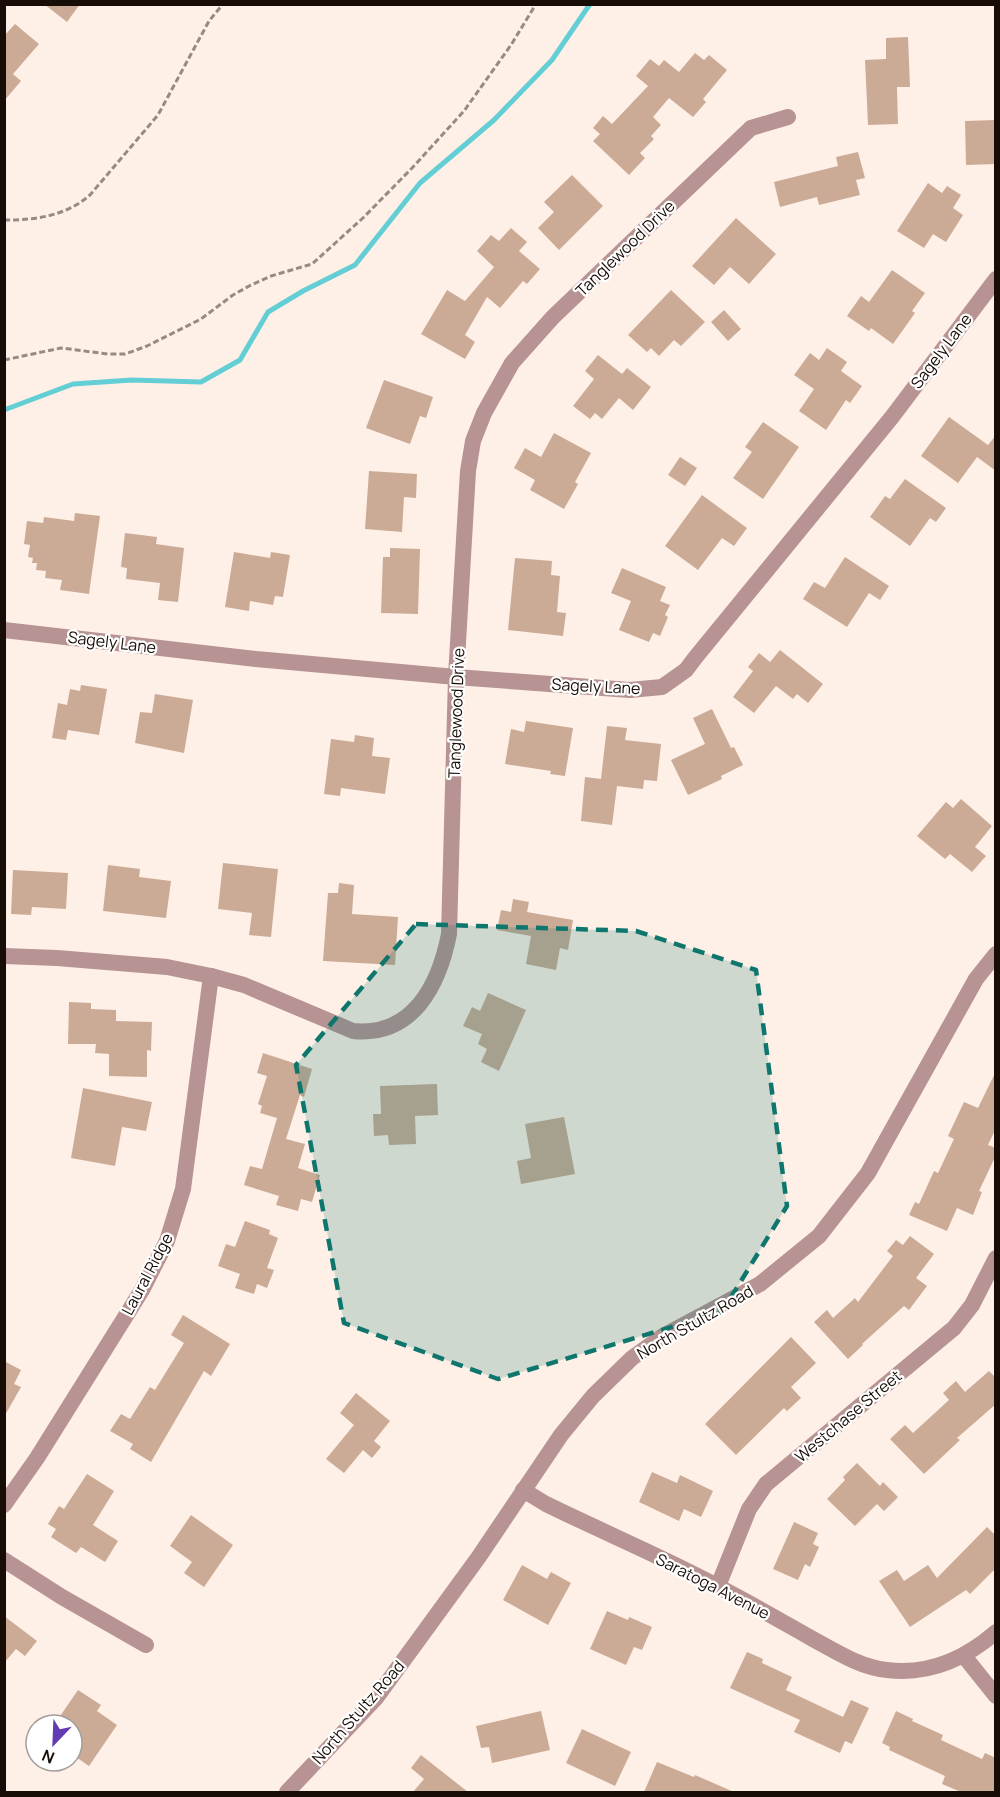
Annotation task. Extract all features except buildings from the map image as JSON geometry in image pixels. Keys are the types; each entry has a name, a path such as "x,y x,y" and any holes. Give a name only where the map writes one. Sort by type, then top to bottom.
{"street":[{"name":"Tanglewood Drive","path":"4,956 167,967 211,976 244,985 353,1031 370,1033 385,1029 407,1017 419,1005 438,972 449,934 456,677 468,471 473,441 497,387 512,363 553,317 751,128 788,117"},
{"name":"Sagely Lane","path":"4,630 256,659 456,677 630,690 662,687 686,670 892,417 996,279"},
{"name":"North Stultz Road","path":"287,1792 376,1698 425,1632 561,1435 593,1396 632,1358 663,1336 731,1302 760,1284 819,1236 868,1173 976,979 996,954"},
{"name":"Laural Ridge","path":"4,1505 37,1458 142,1290 167,1241 183,1189 211,976"},
{"name":"Westchase Street","path":"718,1586 749,1509 766,1484 954,1328 972,1305 996,1258"},
{"name":"Saratoga Avenue","path":"523,1491 718,1586 844,1656 868,1666 888,1670 906,1670 945,1664 963,1656 996,1632"},
{"path":"4,1560 62,1597 146,1645"},
{"path":"963,1656 996,1696"}],"path":[{"path":"4,220 31,220 55,214 80,204 90,195 158,115 209,21 223,4"},
{"path":"4,360 61,348 125,354 147,346 201,319 233,295 251,285 271,276 312,264 363,218 464,111 511,45 536,4"}],"highlighted area":[{"path":"416,924 636,931 756,970 787,1206 722,1312 498,1379 344,1323 296,1065"}],"waterway":[{"path":"4,410 73,384 132,380 201,382 240,360 268,312 303,291 355,265 420,183 494,120 552,60 590,4"}]}
